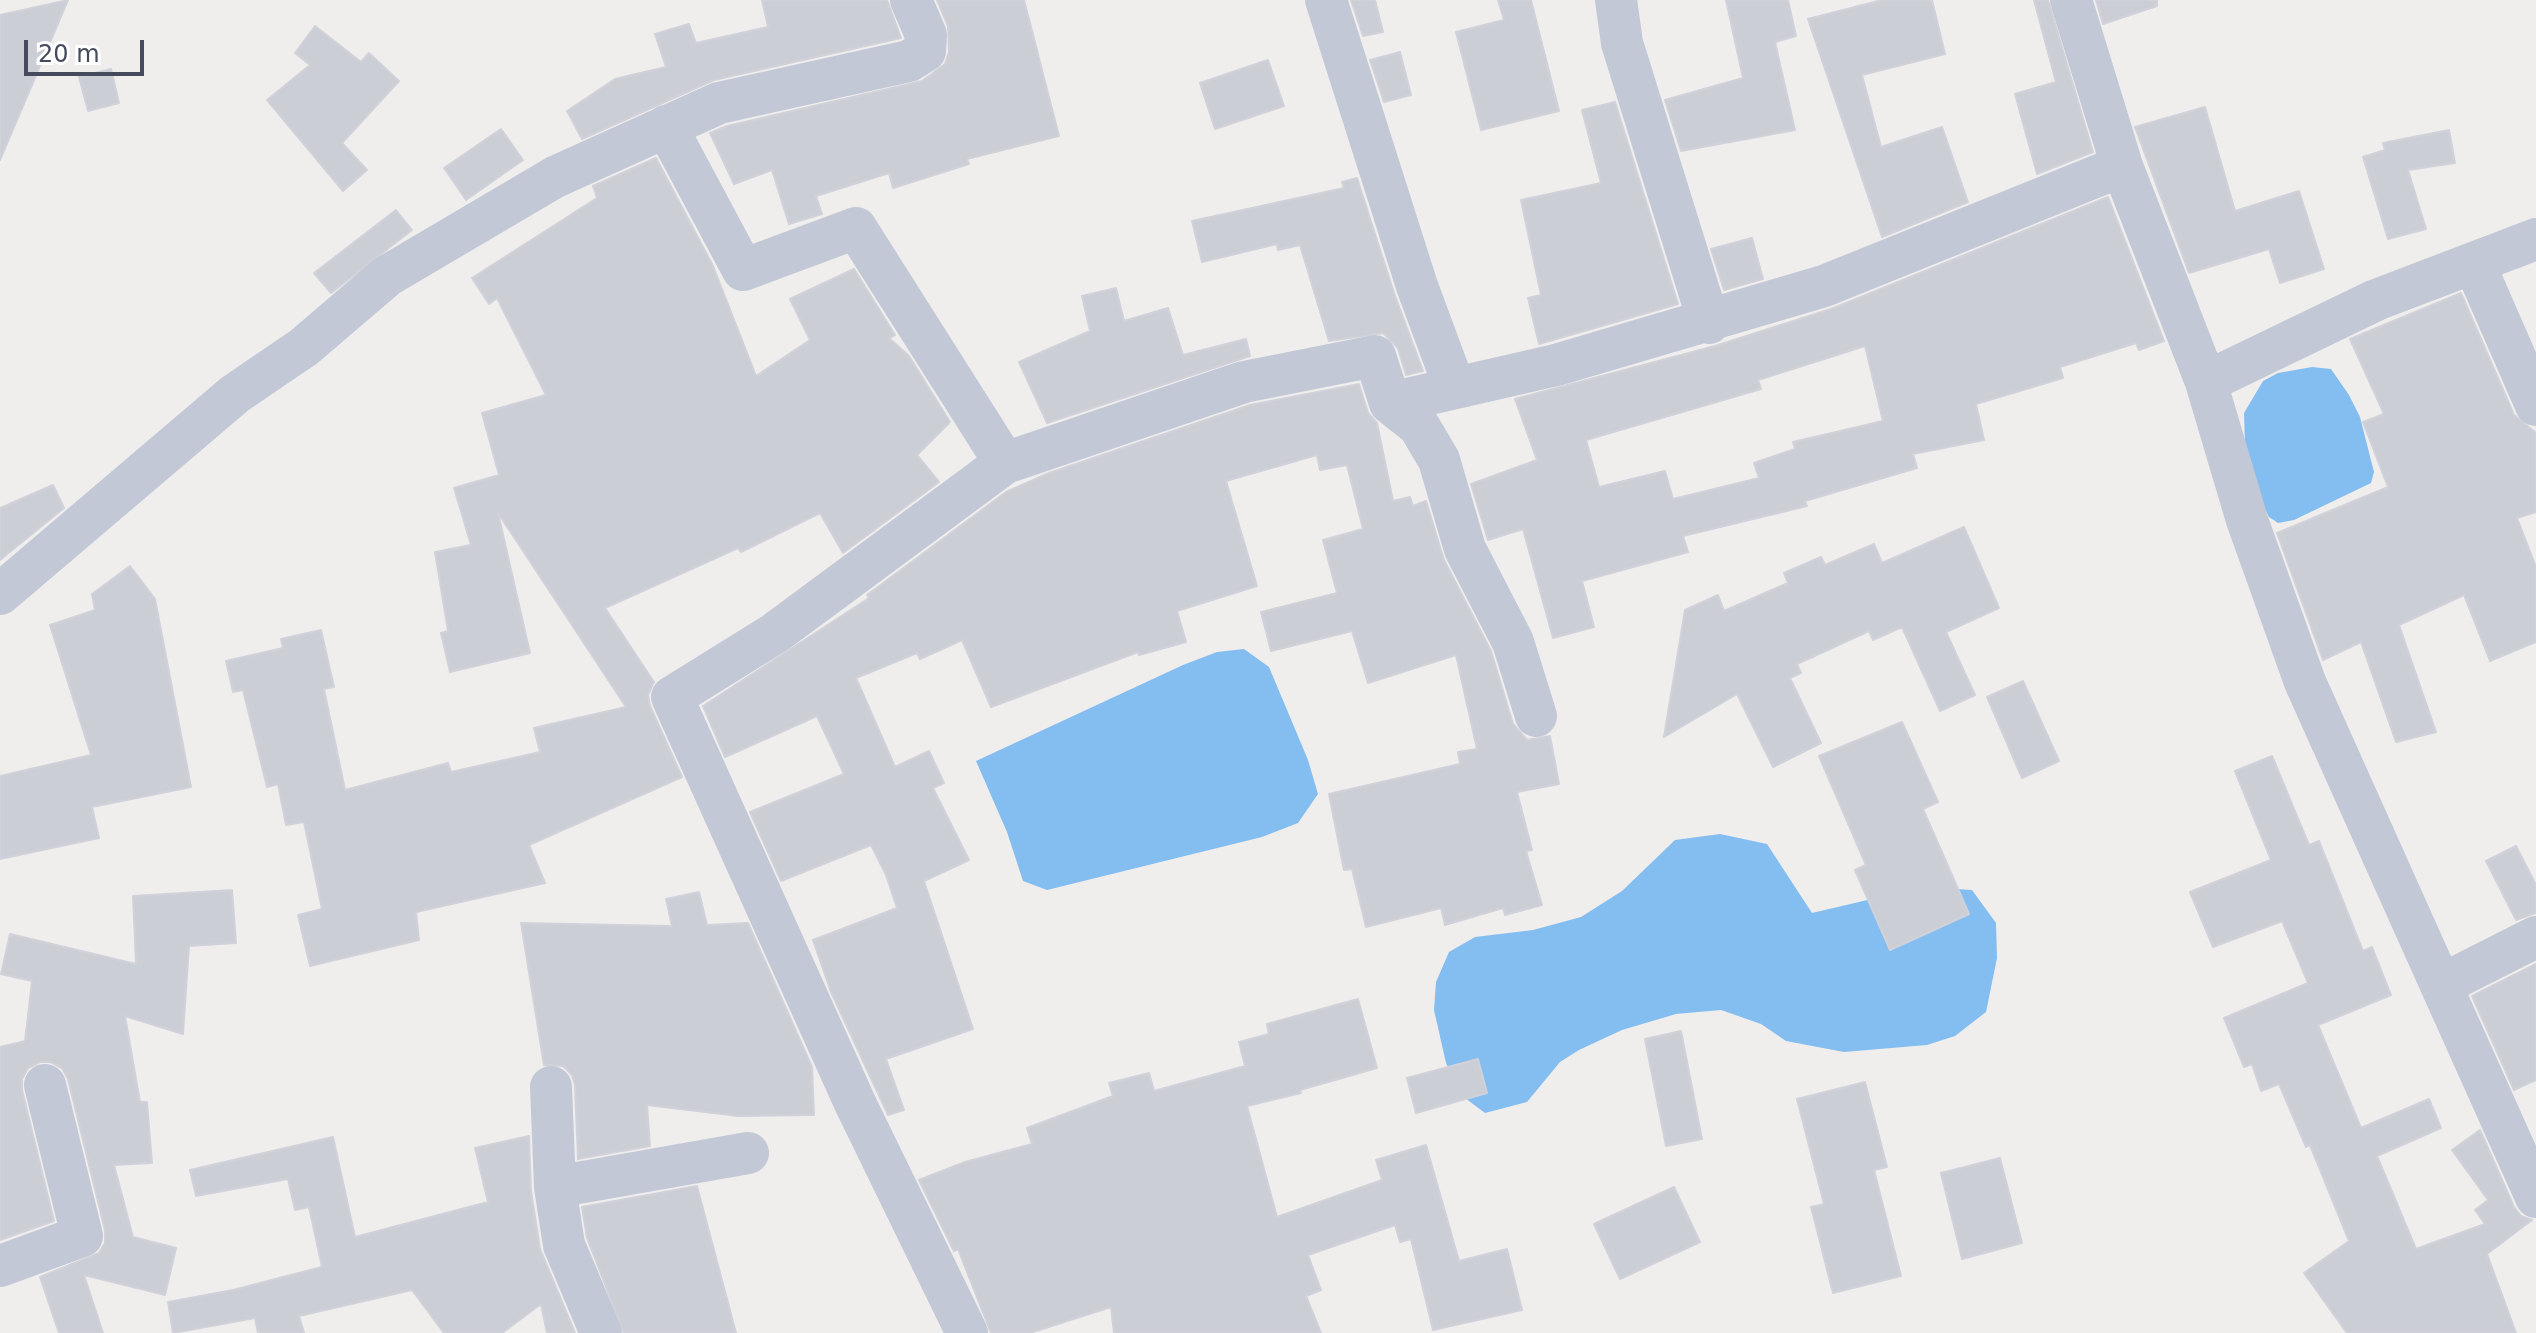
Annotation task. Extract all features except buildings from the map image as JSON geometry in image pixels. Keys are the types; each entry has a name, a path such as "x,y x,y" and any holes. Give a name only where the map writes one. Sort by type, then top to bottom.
{"street":[{"path":"0,594 235,394 304,347 387,276 555,177 719,103 909,61 925,51 926,35 911,0"},
{"path":"1326,0 1417,286 1454,386"},
{"path":"1616,0 1622,43 1709,323"},
{"path":"2071,0 2122,166 2206,382 2247,520 2305,682 2536,1197"},
{"path":"666,126 743,270 856,228 1005,463"},
{"path":"1390,403 1556,365 1709,323 1824,286 2122,166"},
{"path":"2206,382 2376,300 2536,239"},
{"path":"2474,263 2536,405"},
{"path":"967,1333 855,1103 672,697 775,633 1005,463 1244,382 1375,356 1390,403 1419,426 1439,460 1465,549 1513,642 1536,716"},
{"path":"2441,985 2536,937"},
{"path":"0,1266 82,1236 45,1085"},
{"path":"551,1087 555,1187 564,1245 601,1333"},
{"path":"555,1187 748,1153"}],"water":[{"path":"2312,367 2331,369 2349,395 2360,417 2374,472 2371,483 2294,520 2278,523 2269,517 2263,505 2245,444 2244,413 2263,381 2278,373"},
{"path":"1244,649 1269,667 1308,760 1318,794 1298,823 1262,837 1047,890 1023,881 1007,832 976,761 1183,665 1217,652"},
{"path":"1720,834 1767,844 1812,913 1923,887 1972,890 1996,923 1997,958 1986,1012 1955,1036 1927,1045 1844,1052 1786,1041 1761,1024 1721,1010 1676,1014 1622,1030 1579,1050 1560,1062 1527,1102 1485,1113 1461,1095 1446,1063 1434,1010 1436,982 1449,952 1475,937 1533,930 1581,917 1622,891 1675,840"}]}
